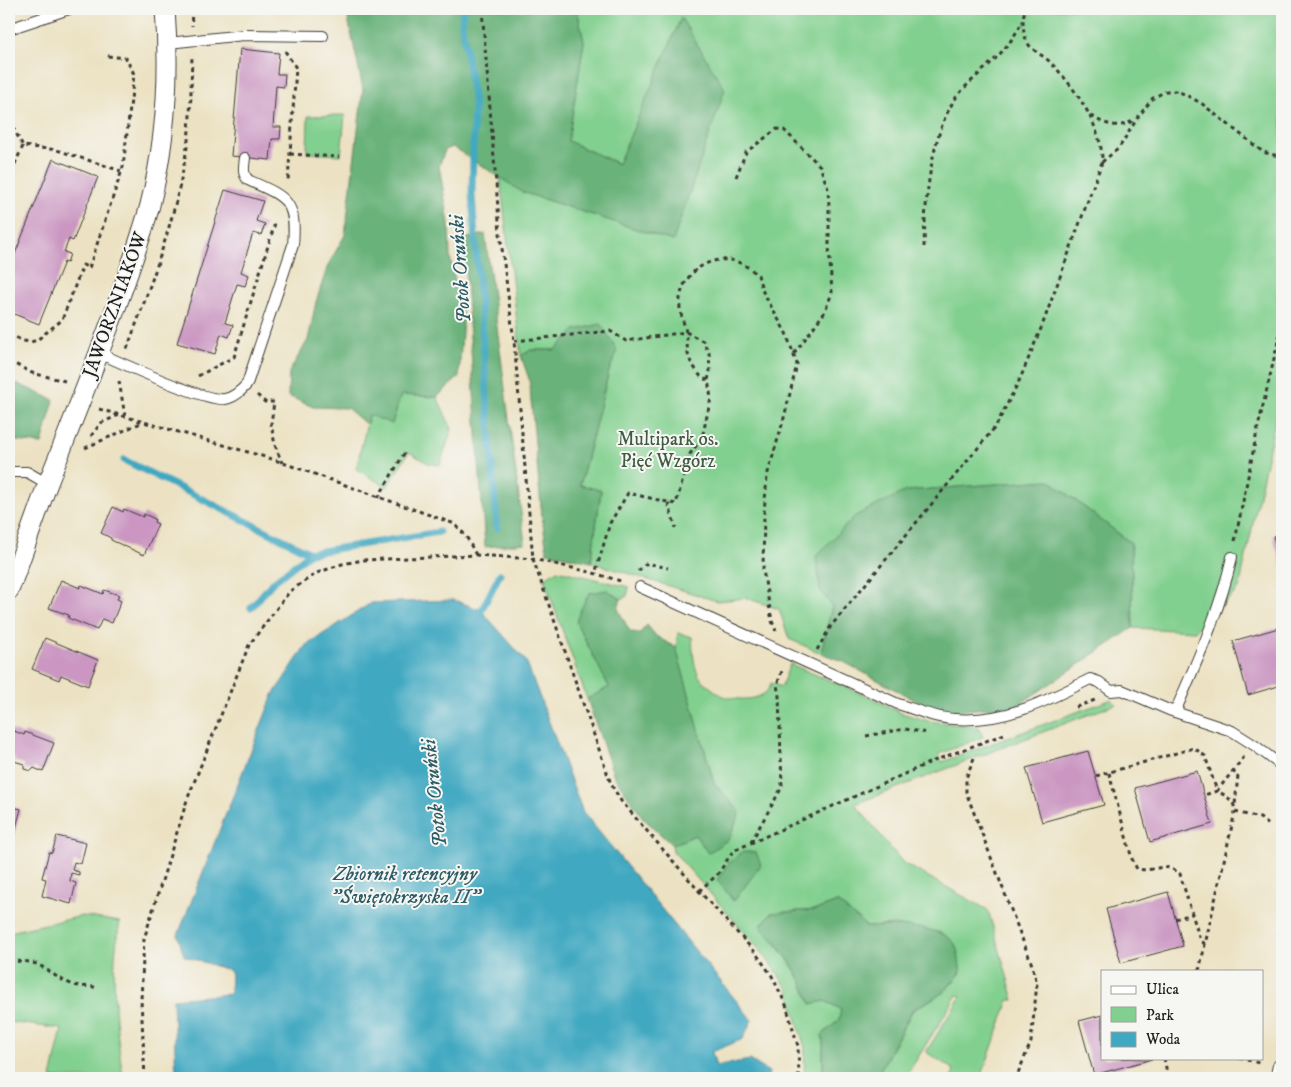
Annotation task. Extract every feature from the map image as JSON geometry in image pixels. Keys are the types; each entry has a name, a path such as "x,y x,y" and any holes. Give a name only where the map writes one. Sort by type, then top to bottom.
{"street":[{"name":"JAWORZNIAKÓW","path":"9,590 48,484 100,353 137,250 150,203 165,112 168,43 165,9"},
{"path":"1280,1078 1282,1068"}],"lane":[{"path":"9,29 69,9"},
{"path":"168,43 244,35 322,36"},
{"path":"100,353 176,386 214,398 224,399 240,392 246,384 293,245 295,225 289,204 282,197 248,180 244,173 245,158"},
{"path":"9,472 27,472 48,484"},
{"path":"1175,712 1208,634 1228,576 1232,557"},
{"path":"640,587 898,704 933,716 976,720 1008,714 1044,703 1090,679 1099,682 1111,691 1122,690 1175,712 1232,731 1282,766"}],"path":[{"path":"482,9 500,233 514,341 533,559 611,784 621,801 699,892 755,952 772,976 786,1005 798,1046 799,1078"},
{"path":"924,246 925,207 929,177 944,120 955,100 975,76 1007,46 1023,22 1026,9"},
{"path":"810,664 831,626 996,426 1020,379 1042,326 1102,162 1101,144 1091,116 1050,62 1027,42 1023,22"},
{"path":"194,378 234,357 282,197 287,187 296,68 284,50 283,36"},
{"path":"9,334 23,341 31,342 37,340 62,320 83,265 89,268 121,171 134,74 126,58 107,56"},
{"path":"1102,162 1119,148 1138,117 1154,98 1166,91 1178,91 1201,103 1263,152 1282,158"},
{"path":"1091,116 1102,123 1111,125 1126,123 1138,117"},
{"path":"9,120 23,146"},
{"path":"736,177 746,152 777,129 784,130 820,166 828,189 832,293 824,313 794,354"},
{"path":"23,146 58,150 121,171"},
{"path":"9,168 12,168 23,146"},
{"path":"290,154 339,157"},
{"path":"708,380 703,379 688,361 686,332 679,304 684,285 696,270 714,261 733,261 742,264 758,275 762,290 786,333 797,364 784,418 766,476 764,514 763,570 772,621 783,651"},
{"path":"1232,557 1258,427 1282,325"},
{"path":"514,341 610,331 626,341 686,332 702,341 709,353 710,372 708,380 711,398 702,438 690,454 676,504 628,493 610,523 595,574"},
{"path":"9,361 32,373 67,382 80,403 282,463 455,524 466,536 476,555"},
{"path":"118,374 125,416"},
{"path":"266,403 274,402 271,424 275,445 282,463"},
{"path":"119,414 101,422 81,449 143,422"},
{"path":"378,498 405,452"},
{"path":"668,502 676,528"},
{"path":"145,1078 141,1000 144,939 186,800 249,645 290,591 317,573 342,564 363,560 476,555 533,559 640,587"},
{"path":"751,843 782,787 777,685"},
{"path":"1072,708 1107,695 1111,691"},
{"path":"699,892 718,874 733,851 931,762 1010,732"},
{"path":"1096,776 1194,748 1206,756 1216,791 1230,798 1235,806"},
{"path":"974,758 966,778 966,792 1030,962 1036,983 1031,1042 1016,1078"},
{"path":"1204,795 1216,791 1240,763"},
{"path":"1198,970 1236,812 1238,774 1232,771"},
{"path":"1109,773 1132,859 1137,869 1145,871 1172,867 1180,874 1200,940 1205,944"},
{"path":"1236,812 1260,818 1270,826"},
{"path":"1175,919 1192,914"},
{"path":"9,962 38,963 72,985 95,987"},
{"path":"1165,1060 1168,1073 1166,1078"},
{"path":"1247,1060 1259,1063"}],"green space":[{"path":"346,9 577,9 584,42 568,141 618,164 681,18 725,89 673,241 522,192 453,147 445,150 439,166 449,223 450,257 463,317 459,377 437,397 401,395 392,424 369,415 367,425 347,408 313,407 288,396 289,372 308,340 316,302 328,265 345,235 363,89"},
{"name":"Multipark os. Pięć Wzgórz","path":"577,9 1282,9 1282,388 1239,589 1195,631 1133,628 1131,543 1049,480 906,491 820,590 832,606 821,653 789,639 779,609 746,598 717,601 591,562 601,491 580,485 609,371 617,350 575,330 555,350 531,350 521,356 500,177 522,192 673,241 681,19 619,164 568,141 584,42"},
{"path":"345,115 341,155 307,153 308,116"},
{"path":"485,234 525,543 485,547 463,239"},
{"path":"601,324 617,350 609,371 580,485 601,490 591,562 547,552 529,379 521,356 531,350 555,350 575,330"},
{"path":"9,380 54,400 42,444 9,440"},
{"path":"401,395 437,397 452,429 440,465 428,463 409,452 387,487 356,469 369,415"},
{"path":"1049,480 1131,543 1133,628 1017,706 937,712 842,661 821,653 832,606 820,590 816,556 855,516 906,491"},
{"path":"557,570 629,587 627,596 621,599 607,590 577,622 610,688 587,699 544,579"},
{"path":"607,590 621,599 618,609 631,632 640,633 647,625 656,636 676,648 714,783 740,812 729,839 708,853 695,835 672,845 643,818 614,776 587,699 609,687 576,622 589,593"},
{"path":"678,633 692,637 698,675 715,691 729,698 744,699 758,697 764,694 771,683 781,687 790,664 872,698 901,713 929,721 979,727 983,737 939,754 942,762 1112,699 1116,704 855,804 903,863 988,910 1014,1000 1009,1000 981,1078 951,1078 954,1070 926,1052 961,996 957,995 905,1078 876,1078 913,1010 944,992 961,973 955,944 942,933 895,925 867,927 837,902 816,910 771,913 760,927 790,962 811,1004 825,1001 841,1009 839,1020 822,1035 823,1078 804,1078 805,1048 788,989 765,956 673,851 672,845 695,835 708,853 739,812 714,783 676,648","holes":["742,852 733,901 718,880"]},
{"path":"742,852 756,852 761,865 734,901 717,880 727,865"},
{"path":"837,902 867,927 915,927 940,933 950,939 958,952 961,972 944,992 912,1010 876,1078 823,1078 822,1035 839,1020 841,1009 825,1001 811,1004 790,962 777,944 760,927 771,913 816,910"},
{"path":"82,916 120,922 114,980 116,1020 123,1078 51,1078 62,1029 9,1022 9,932"}],"water":[{"name":"Zbiornik retencyjny \"Świętokrzyska II\"","path":"454,600 481,610 526,661 583,812 752,1020 743,1039 712,1052 716,1066 750,1060 769,1072 768,1078 176,1078 173,999 230,994 231,971 184,956 178,935 273,695 306,645 371,603"}],"building":[{"path":"240,49 279,53 277,74 285,74 284,87 276,86 273,127 281,127 280,139 272,139 270,160 231,156"},
{"path":"53,159 98,177 73,241 69,239 64,252 70,254 67,263 64,262 39,324 9,312 9,269"},
{"path":"225,190 263,201 256,221 265,224 261,235 253,233 241,272 249,275 245,286 237,284 225,323 233,325 229,337 221,334 215,354 177,343"},
{"path":"113,507 123,512 124,509 143,517 144,514 155,519 154,522 158,524 144,555 111,540 111,538 101,533"},
{"path":"1282,533 1282,567 1273,536"},
{"path":"61,580 80,588 81,585 103,594 104,590 119,595 117,599 121,601 112,623 102,619 97,630 68,618 69,615 49,608"},
{"path":"1282,627 1282,685 1248,695 1233,641"},
{"path":"45,638 98,660 88,686 61,675 59,680 32,669"},
{"path":"9,729 24,735 25,732 54,743 43,772 34,768 31,771 24,769 24,764 14,761 15,758 9,756"},
{"path":"1088,751 1104,805 1042,822 1026,768"},
{"path":"1197,771 1212,824 1150,842 1135,788"},
{"path":"9,806 21,809 13,839 9,838"},
{"path":"57,836 86,843 81,864 74,862 72,870 79,872 79,875 71,873 70,881 76,883 71,904 42,896 46,879 42,878 49,852 52,853"},
{"path":"1168,892 1183,946 1121,963 1106,909"},
{"path":"1101,1015 1101,1060 1148,1060 1094,1075 1079,1021"}],"waterway":[{"name":"Potok Oruński","path":"463,9 462,25 474,105 472,195 497,528"},
{"path":"124,460 310,553"},
{"path":"251,608 272,583 310,553 439,532"},
{"name":"Potok Oruński","path":"477,619 500,574"}]}
